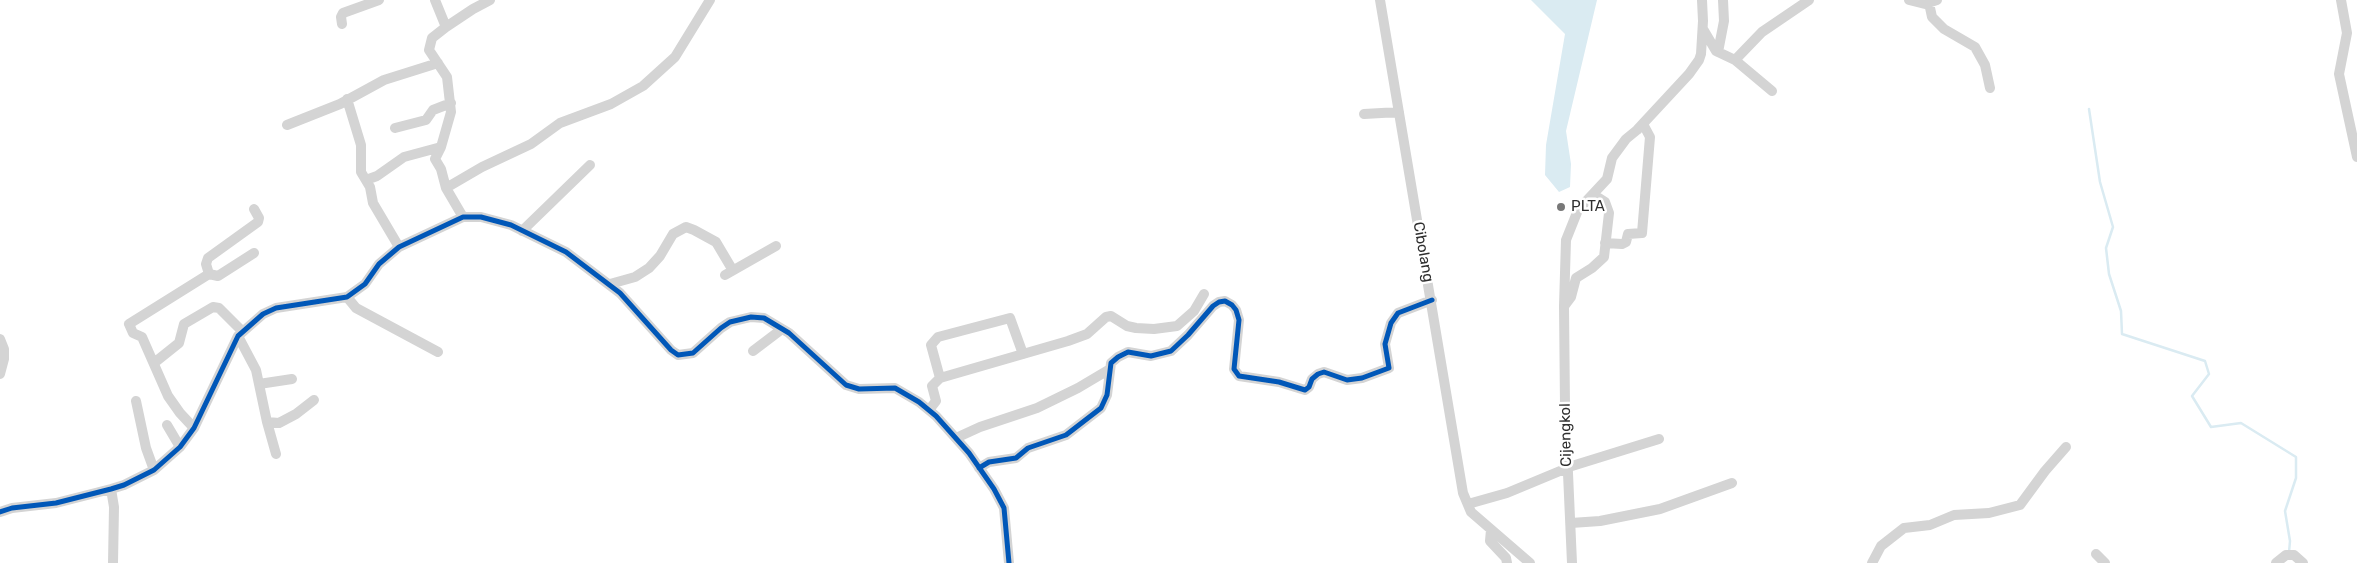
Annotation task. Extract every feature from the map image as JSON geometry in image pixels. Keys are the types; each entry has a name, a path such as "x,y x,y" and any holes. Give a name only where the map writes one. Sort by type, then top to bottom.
{"street":[{"path":"342,24 341,17 343,13 379,0"},
{"path":"435,0 446,27"},
{"path":"463,216 446,188 441,169 435,159 441,147 452,112 448,77 429,50 430,42 470,4 490,0"},
{"path":"446,188 482,167 531,144 560,124 611,104 643,86 675,57 710,0"},
{"name":"Cibolang","path":"1380,0 1464,492 1471,512 1530,563"},
{"name":"Cijengkol","path":"1572,563 1571,523 1566,469 1564,306 1566,240 1578,210 1607,180 1612,158 1626,139 1643,124 1699,60 1701,54 1702,0"},
{"path":"1718,52 1724,21 1723,0"},
{"path":"1735,60 1762,32 1810,0"},
{"path":"1909,0 1912,2 1933,2 1932,17 1944,29 1975,47 1984,65 1990,88"},
{"path":"2341,0 2348,33 2339,74 2357,157"},
{"path":"1702,28 1710,45 1718,52 1735,60 1772,91"},
{"path":"287,125 340,104 347,98 384,80 438,63"},
{"path":"347,98 358,128 361,144 361,172 370,187 373,203 399,247"},
{"path":"395,128 426,120 433,110 451,103"},
{"path":"1364,114 1399,112"},
{"path":"1605,243 1622,244 1626,242 1628,234 1642,233 1650,137 1643,124"},
{"path":"366,180 377,176 404,157 441,147"},
{"path":"522,231 590,165"},
{"name":"Cijengkol","path":"1564,306 1571,297 1576,278 1592,268 1604,257 1609,213 1605,202 1594,194"},
{"path":"209,274 206,264 208,258 258,222 259,218 254,209"},
{"path":"0,512 12,508 56,503 111,489 124,485 154,470 180,447 194,428 240,334 269,310 347,297 361,287 379,264 399,247 463,216 481,217 511,225 566,252 610,284 678,355 694,353 721,328 740,318 764,318 798,341 846,385 859,389 895,388 929,410 956,438 980,468 1004,508 1009,563"},
{"path":"610,284 635,277 649,268 660,256 673,234 686,227 716,242 729,272 776,246"},
{"path":"194,428 168,396 142,337 133,333 129,323 209,274 218,276 254,252"},
{"path":"929,410 936,401 932,386 940,378 1087,334 1106,317 1111,316 1127,326 1136,328 1154,329 1177,326 1194,311 1204,294"},
{"path":"347,297 356,308 438,352"},
{"path":"980,468 989,462 1016,458 1028,448 1066,435 1088,420 1101,408 1107,396 1111,363 1128,352 1151,356 1171,351 1188,335 1213,306 1225,301 1236,310 1240,320 1234,369 1239,376 1279,382 1305,390 1318,374 1324,372 1343,380 1362,378 1388,368 1384,344 1398,313 1432,300"},
{"path":"154,363 179,343 184,324 213,307 219,308 240,334 256,370 276,454"},
{"path":"940,378 932,345 938,337 1010,318 1023,354"},
{"path":"753,351 785,331"},
{"path":"0,340 4,350 4,359 0,374"},
{"path":"956,438 980,427 1037,408 1078,388 1110,369"},
{"path":"259,384 292,378"},
{"path":"267,422 279,423 296,414 314,400"},
{"path":"136,402 146,448 154,470"},
{"path":"167,425 180,447"},
{"path":"1468,504 1507,493 1566,469 1659,439"},
{"path":"1872,563 1881,546 1904,528 1930,525 1954,515 1989,513 2020,505 2045,471 2066,447"},
{"path":"1571,523 1600,520 1660,509 1732,483"},
{"path":"111,489 114,507 113,563"},
{"path":"1491,530 1490,541 1506,558 1507,563"},
{"path":"2096,554 2105,563"},
{"path":"2276,563 2290,555 2303,563"}],"shaded area":[{"path":"1531,0 1597,0 1566,131 1571,164 1570,187 1559,192 1545,175 1546,145 1565,34"}],"waterway":[{"path":"2089,109 2100,182 2113,227 2106,248 2109,274 2121,311 2122,334 2205,361 2209,374 2192,396 2211,427 2241,423 2296,457 2296,478 2285,511 2290,541 2289,552"}],"cycle path":[{"path":"0,512 12,508 56,503 111,489 124,485 154,470 180,447 194,428 238,336 263,314 276,308 347,297 365,284 379,264 399,247 463,217 481,217 511,225 566,252 620,293 671,350 678,355 693,353 730,322 751,317 764,318 789,333 846,385 859,389 895,388 919,402 936,416 969,453 994,489 1004,508 1009,563"},
{"path":"979,468 989,462 1016,458 1028,448 1066,435 1101,408 1107,395 1111,363 1128,352 1151,356 1171,351 1219,302 1225,301 1232,305 1236,310 1239,320 1234,369 1239,376 1279,382 1305,390 1309,387 1312,379 1324,372 1347,380 1362,378 1389,368 1385,344 1391,323 1398,313 1432,300"}],"place":[{"name":"PLTA","path":"1561,207"}]}
